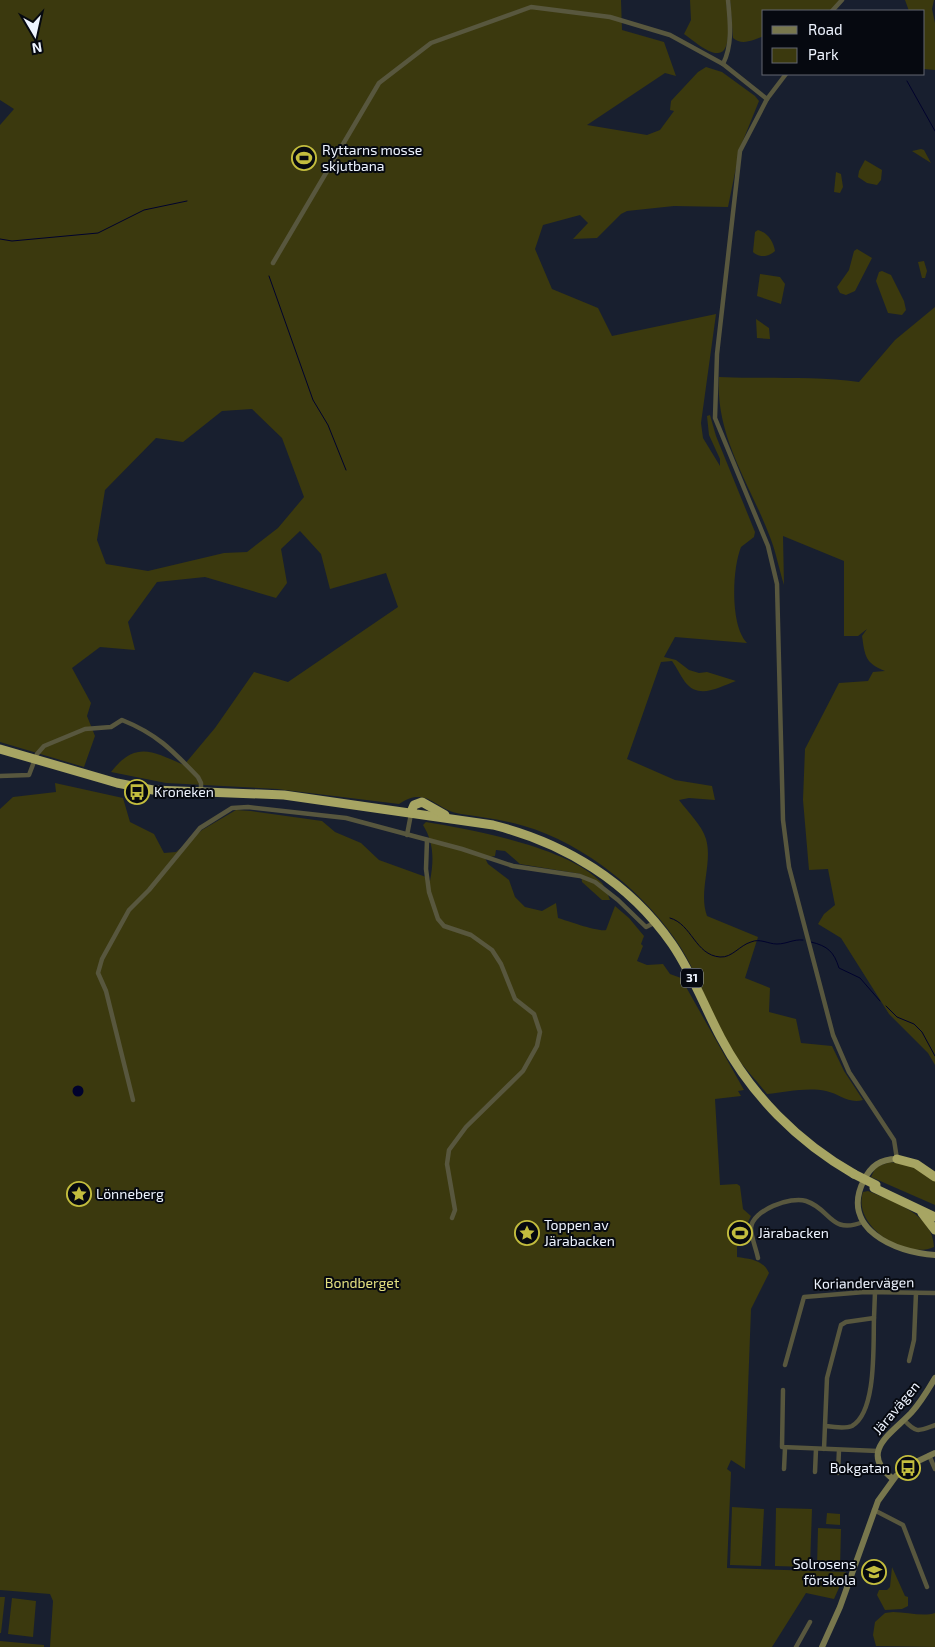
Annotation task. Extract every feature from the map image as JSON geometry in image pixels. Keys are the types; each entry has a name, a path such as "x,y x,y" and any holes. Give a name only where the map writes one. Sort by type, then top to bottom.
{"highway":[{"name":"31","path":"0,749 121,789 152,795 283,799 411,814"},
{"name":"31","path":"0,755 139,788 279,794 411,814 493,829 550,848 582,864 608,883 652,924 676,957 724,1052 750,1090 791,1134 821,1158 853,1176 918,1210 934,1213"},
{"name":"31","path":"411,814 414,805 422,802 449,818 502,827 546,842 586,862 627,893 656,923 676,949 726,1047 752,1086 777,1115 797,1134 853,1176"},
{"path":"897,1159 916,1164 935,1177"},
{"name":"31","path":"875,1187 934,1213"},
{"path":"918,1210 935,1230"}],"street":[{"path":"723,64 729,52 731,26 728,0"},
{"path":"833,10 842,0"},
{"path":"273,263 379,84 431,43 531,7 610,17 670,34 723,64 766,99"},
{"path":"785,75 766,99 740,151 717,354 715,418 768,546 777,584 783,820 793,885 834,1035 849,1072 894,1140 897,1159 879,1162 872,1167 858,1191 856,1203 863,1222 876,1235 893,1246 910,1252 935,1255"},
{"path":"0,776 29,775 44,746 85,729 111,727 122,720 139,726 165,743 198,777 201,783 201,792"},
{"path":"133,1100 106,991 98,973 102,959 129,910 149,890 200,828 232,808 248,807 346,818 513,866 588,878 618,900 646,927 652,924"},
{"path":"407,835 411,814"},
{"path":"427,840 426,869 429,892 438,919 444,926 470,934 492,950 501,964 515,999 534,1014 540,1032 537,1046 524,1071 466,1127 449,1150 448,1164 455,1210 452,1218"},
{"path":"758,1258 751,1232 753,1221 762,1212 785,1201 798,1199 808,1202 842,1226 851,1226 863,1222"},
{"path":"825,1426 850,1427 862,1419 872,1381 875,1292"},
{"name":"Koriandervägen","path":"785,1365 804,1297 875,1292 935,1293"},
{"path":"908,1361 914,1340 916,1293"},
{"path":"824,1449 826,1378 841,1325 846,1322 874,1318"},
{"name":"Järavägen","path":"893,1479 880,1465 878,1451 883,1441 918,1405 935,1378"},
{"path":"783,1390 782,1447 785,1448 784,1469"},
{"path":"904,1420 913,1430 918,1431 935,1425"},
{"path":"785,1448 878,1451"},
{"path":"815,1472 816,1449"},
{"path":"838,1473 839,1450"},
{"path":"822,1647 840,1607 874,1510 893,1479 916,1462 932,1454 935,1469"},
{"path":"874,1510 903,1525 927,1587"},
{"path":"796,1647 810,1622"}],"green space":[{"path":"0,0 621,0 622,30 664,42 676,76 665,73 587,125 647,135 660,130 674,111 670,110 671,101 698,72 706,67 722,72 755,96 759,101 740,148 728,207 674,206 627,211 621,214 597,238 573,239 588,223 580,215 543,225 535,249 552,289 598,308 612,336 716,314 701,423 703,438 720,466 720,459 709,435 707,416 710,415 716,436 755,532 754,537 741,547 734,583 735,611 741,635 747,643 675,637 664,657 676,660 689,670 699,673 707,672 736,681 709,691 696,690 685,682 672,661 661,662 627,759 675,780 712,786 715,800 689,798 679,800 698,823 706,839 708,858 704,897 707,916 758,937 745,978 770,988 769,1012 796,1019 801,1043 832,1046 844,1071 863,1100 848,1100 831,1092 819,1090 796,1090 767,1094 728,1043 681,948 651,909 613,874 591,858 547,834 509,822 452,812 425,798 417,797 399,804 277,789 166,783 111,772 120,762 137,752 154,753 184,765 215,728 254,672 288,682 398,607 386,573 330,589 321,554 300,531 281,549 287,583 276,598 205,577 157,582 128,622 135,650 100,647 72,668 91,703 87,716 95,736 84,767 0,742 0,125 14,109 0,100","holes":["252,409 282,438 304,497 278,528 247,552 224,553 148,571 106,564 97,540 105,490 156,438 183,442 222,411"]},
{"path":"690,0 726,0 728,39 723,51 714,53 684,34 691,20"},
{"path":"730,0 842,0 834,10 762,10 762,37 744,42 733,38"},
{"path":"905,0 934,0 932,9 935,23 935,70 925,69 925,10 909,10"},
{"path":"924,150 931,163 912,151"},
{"path":"865,160 882,170 881,180 877,185 867,183 858,177"},
{"path":"836,172 841,174 843,187 840,193 834,192"},
{"path":"758,230 765,233 773,244 775,251 770,255 761,256 753,252 755,232"},
{"path":"857,249 872,258 855,291 846,295 840,293 837,287 849,270 854,251"},
{"path":"924,261 927,271 925,278 922,278 918,262"},
{"path":"882,271 891,275 904,301 906,310 902,315 888,313 876,281 879,272"},
{"path":"760,274 780,277 785,284 781,304 757,296"},
{"path":"935,307 935,1065 928,1053 889,1014 841,938 818,924 824,914 835,905 828,869 809,870 803,800 805,749 839,683 868,681 873,672 885,671 873,665 867,658 862,636 867,629 858,636 844,636 844,561 783,536 784,585 770,537 728,440 719,399 719,377 807,378 859,382 895,340"},
{"path":"756,319 769,328 770,339 757,338"},
{"name":"Bondberget","path":"55,783 123,798 130,822 154,834 164,853 176,852 202,830 236,810 251,811 322,821 335,832 361,843 379,860 426,877 430,881 432,852 427,832 423,825 426,822 494,835 544,850 567,859 587,870 602,883 610,900 602,900 582,882 581,874 520,864 505,851 496,850 495,856 485,858 488,864 509,880 515,897 525,907 542,911 556,903 558,918 602,930 606,930 615,906 629,918 644,936 641,944 643,946 637,961 647,965 663,964 670,974 681,978 744,1090 738,1091 741,1096 715,1099 720,1185 737,1184 740,1186 743,1209 751,1216 746,1226 746,1235 740,1232 737,1235 737,1257 760,1263 769,1273 751,1309 745,1469 731,1460 727,1469 731,1472 727,1568 846,1572 834,1599 806,1593 772,1647 50,1647 53,1601 50,1594 0,1590 0,809 13,797 56,792"},
{"path":"890,1162 914,1166 935,1180 935,1205 871,1177 876,1167"},
{"path":"868,1191 900,1205 920,1218 932,1236 934,1247 922,1250 909,1249 884,1237 873,1228 865,1217 862,1205 863,1192"},
{"path":"732,1507 764,1509 761,1566 730,1565"},
{"path":"776,1508 812,1509 810,1567 775,1566"},
{"path":"827,1513 840,1514 840,1525 826,1524"},
{"path":"818,1528 841,1529 840,1568 817,1567"},
{"path":"892,1567 905,1596 908,1597 908,1606 902,1609 885,1610 877,1595 879,1590 887,1590 890,1587"},
{"path":"0,1597 5,1597 1,1633 0,1633"},
{"path":"12,1598 36,1601 33,1637 8,1634"},
{"path":"885,1613 935,1613 935,1647 876,1646 873,1635 875,1622"},
{"path":"0,1641 44,1645 44,1647 0,1647"}],"water":[{"path":"78,1085 84,1091 78,1097 72,1091"}],"waterway":[{"path":"907,81 935,131"},
{"path":"0,239 12,241 98,233 144,210 187,201"},
{"path":"269,276 313,400 328,425 346,470"},
{"path":"670,918 684,926 705,951 720,957 728,956 754,941 777,944 803,940"},
{"path":"811,942 830,950 839,968 860,978 880,1001"},
{"path":"886,1006 897,1017 914,1024 922,1032 935,1056"}],"place":[{"name":"Ryttarns mosse skjutbana","path":"304,158"},
{"name":"Kroneken","path":"137,792"},
{"name":"Lönneberg","path":"79,1194"},
{"name":"Toppen av Järabacken","path":"527,1233"},
{"name":"Järabacken","path":"740,1233"},
{"name":"Bokgatan","path":"908,1468"},
{"name":"Solrosens förskola","path":"874,1572"}]}
